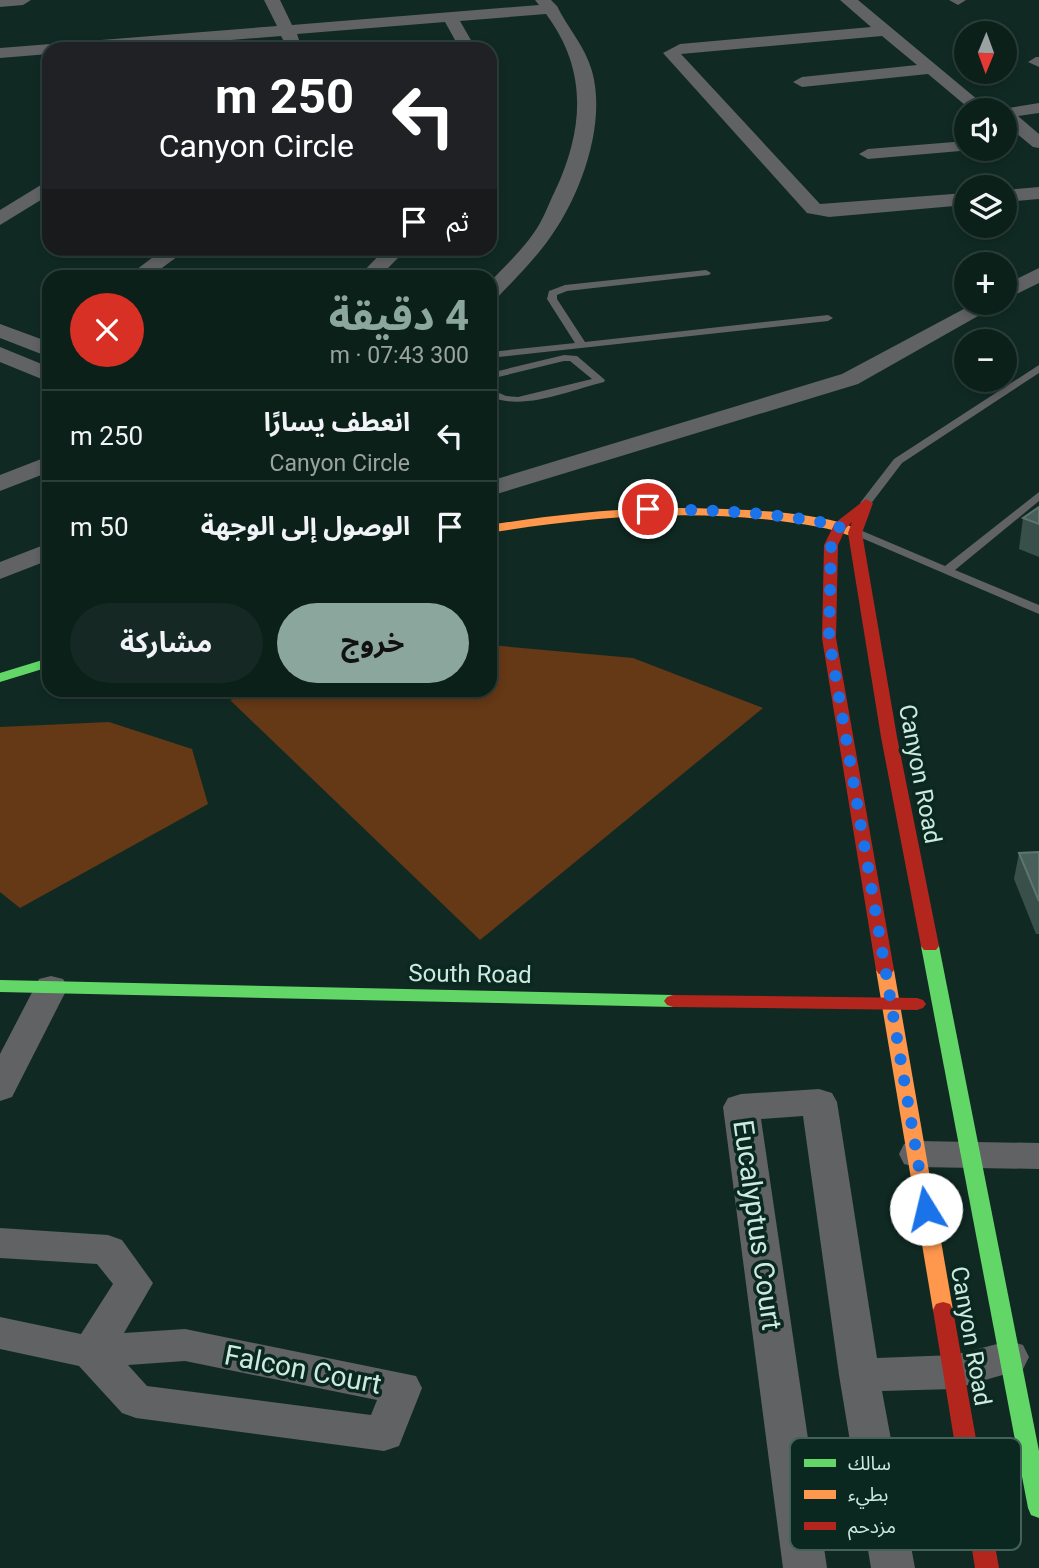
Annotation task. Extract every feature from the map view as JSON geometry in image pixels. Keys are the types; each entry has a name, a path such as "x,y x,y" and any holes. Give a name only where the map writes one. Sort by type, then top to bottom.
{"main road":[{"name":"Canyon Road","path":"866,503 848,529 831,545 829,638 965,1438"},
{"path":"497,527 549,516 623,508 698,510 816,521 848,529"},
{"name":"Canyon Road","path":"848,529 1039,1508"},
{"path":"0,678 42,664"},
{"name":"South Road","path":"0,986 891,1006 940,1001"},
{"name":"Canyon Road","path":"984,1550 987,1568"}],"street":[{"path":"0,2 23,0"},
{"path":"272,0 292,42"},
{"path":"848,0 966,98"},
{"path":"872,0 987,98"},
{"path":"167,42 450,17 547,4 565,27 589,89 589,123 578,166 542,236 497,286"},
{"path":"450,17 464,42"},
{"path":"886,31 680,48 671,53 814,209 829,211 954,201"},
{"path":"0,53 42,50"},
{"path":"802,82 931,69"},
{"path":"1017,110 1039,108"},
{"path":"1017,124 1039,143"},
{"path":"1017,144 1039,159"},
{"path":"868,154 954,147"},
{"path":"0,219 42,191"},
{"path":"1017,195 1039,193"},
{"path":"147,270 167,256"},
{"path":"375,270 390,256"},
{"path":"1017,287 1039,274"},
{"path":"497,487 850,379 968,315"},
{"path":"22,339 42,329"},
{"path":"0,330 42,347"},
{"path":"0,354 42,372"},
{"path":"0,484 42,466"},
{"path":"0,571 42,554"},
{"path":"0,1088 51,987"},
{"name":"Eucalyptus Court","path":"790,1460 741,1107 819,1102 870,1438"},
{"path":"917,1154 1039,1156"},
{"path":"0,1243 108,1250 134,1283 91,1352"},
{"name":"Falcon Court","path":"0,1333 91,1352 185,1345 402,1388 384,1434 136,1401 91,1352"},
{"path":"859,1375 954,1372 1009,1357"},
{"name":"Eucalyptus Court","path":"803,1550 805,1568"},
{"name":"Eucalyptus Court","path":"891,1550 894,1568"}],"lane":[{"path":"582,345 552,299 552,293 565,288 706,273"},
{"path":"497,354 828,318"},
{"path":"497,374 573,358 600,380 518,400 504,400 497,396"},
{"name":"Canyon Road","path":"866,503 898,461 1039,369"},
{"path":"946,571 1039,495"},
{"path":"848,529 1039,610"}],"shaded area":[{"path":"497,646 633,658 763,708 480,940 230,700 240,697 497,697"},
{"path":"109,722 192,749 208,804 20,908 0,892 0,727"}],"building":[{"path":"1039,507 1039,524 1023,518"},
{"path":"1039,852 1039,901 1019,853"}],"traffic: fast":[{"path":"0,678 42,664"},
{"path":"930,946 1039,1508"},
{"path":"0,986 673,1001"}],"traffic: slow":[{"path":"497,528 589,515 689,512 806,521 855,533"},
{"path":"885,970 943,1310"}],"traffic: jam":[{"path":"866,503 840,526 831,545 829,638 885,970"},
{"path":"866,503 855,533 889,737 930,946"},
{"path":"673,1001 917,1004"},
{"path":"943,1310 965,1438"},
{"path":"984,1550 987,1568"}],"route":[{"path":"648,509 698,510 816,521 840,526 831,545 829,638 926,1209"}]}
